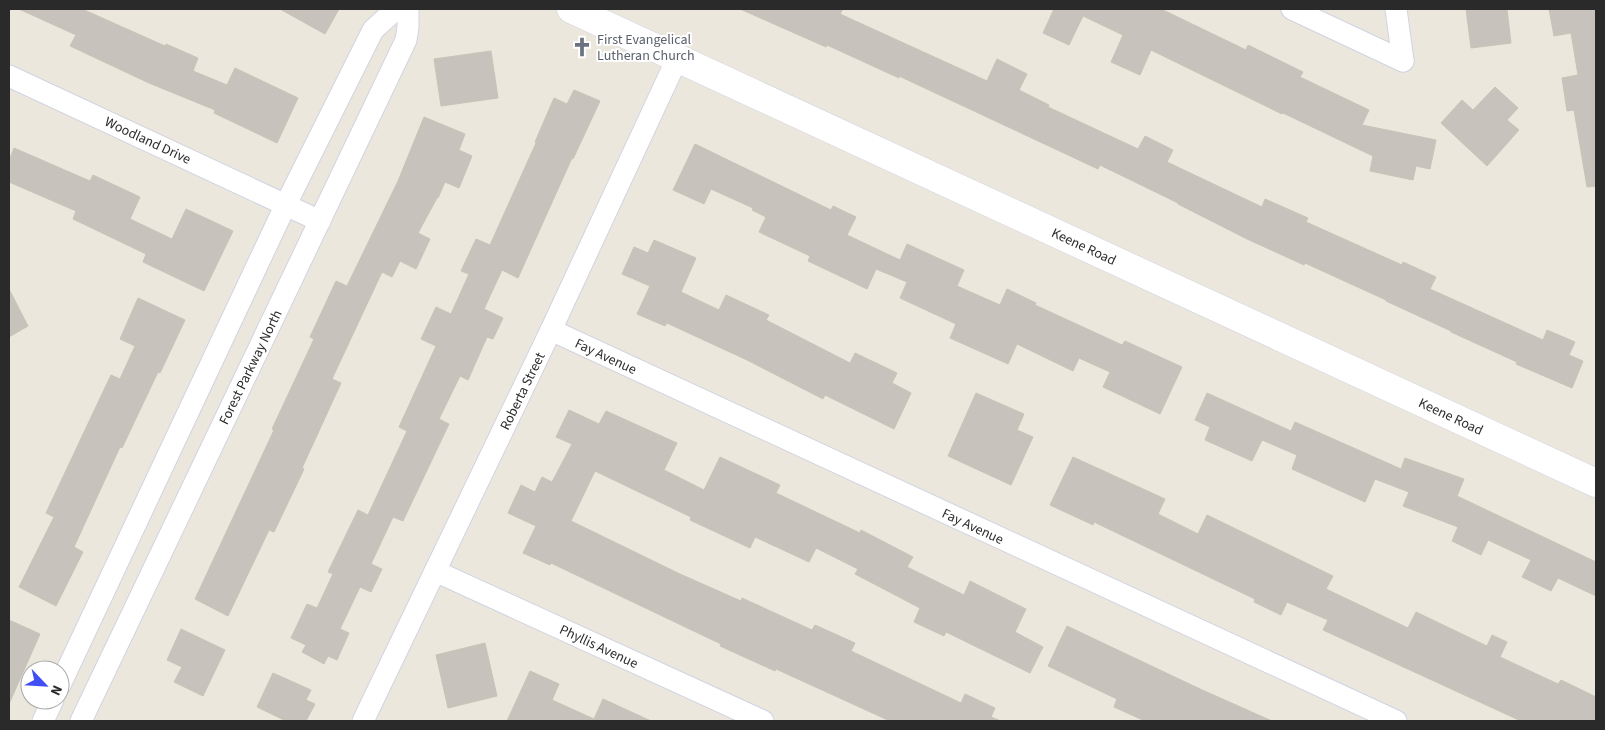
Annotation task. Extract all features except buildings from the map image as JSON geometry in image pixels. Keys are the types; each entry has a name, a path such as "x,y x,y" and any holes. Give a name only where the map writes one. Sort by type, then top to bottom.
{"main road":[{"name":"Keene Road","path":"571,9 1596,483"}],"street":[{"path":"70,664 286,204 373,30 396,9"},
{"name":"Forest Parkway North","path":"81,721 406,40 408,9"},
{"path":"1292,9 1403,60 1396,9"},
{"name":"Roberta Street","path":"363,721 677,59"},
{"name":"Woodland Drive","path":"9,76 320,221"},
{"name":"Fay Avenue","path":"550,330 1396,721"},
{"name":"Phyllis Avenue","path":"435,571 763,721"}],"place":[{"name":"First Evangelical Lutheran Church","path":"582,47"}]}
